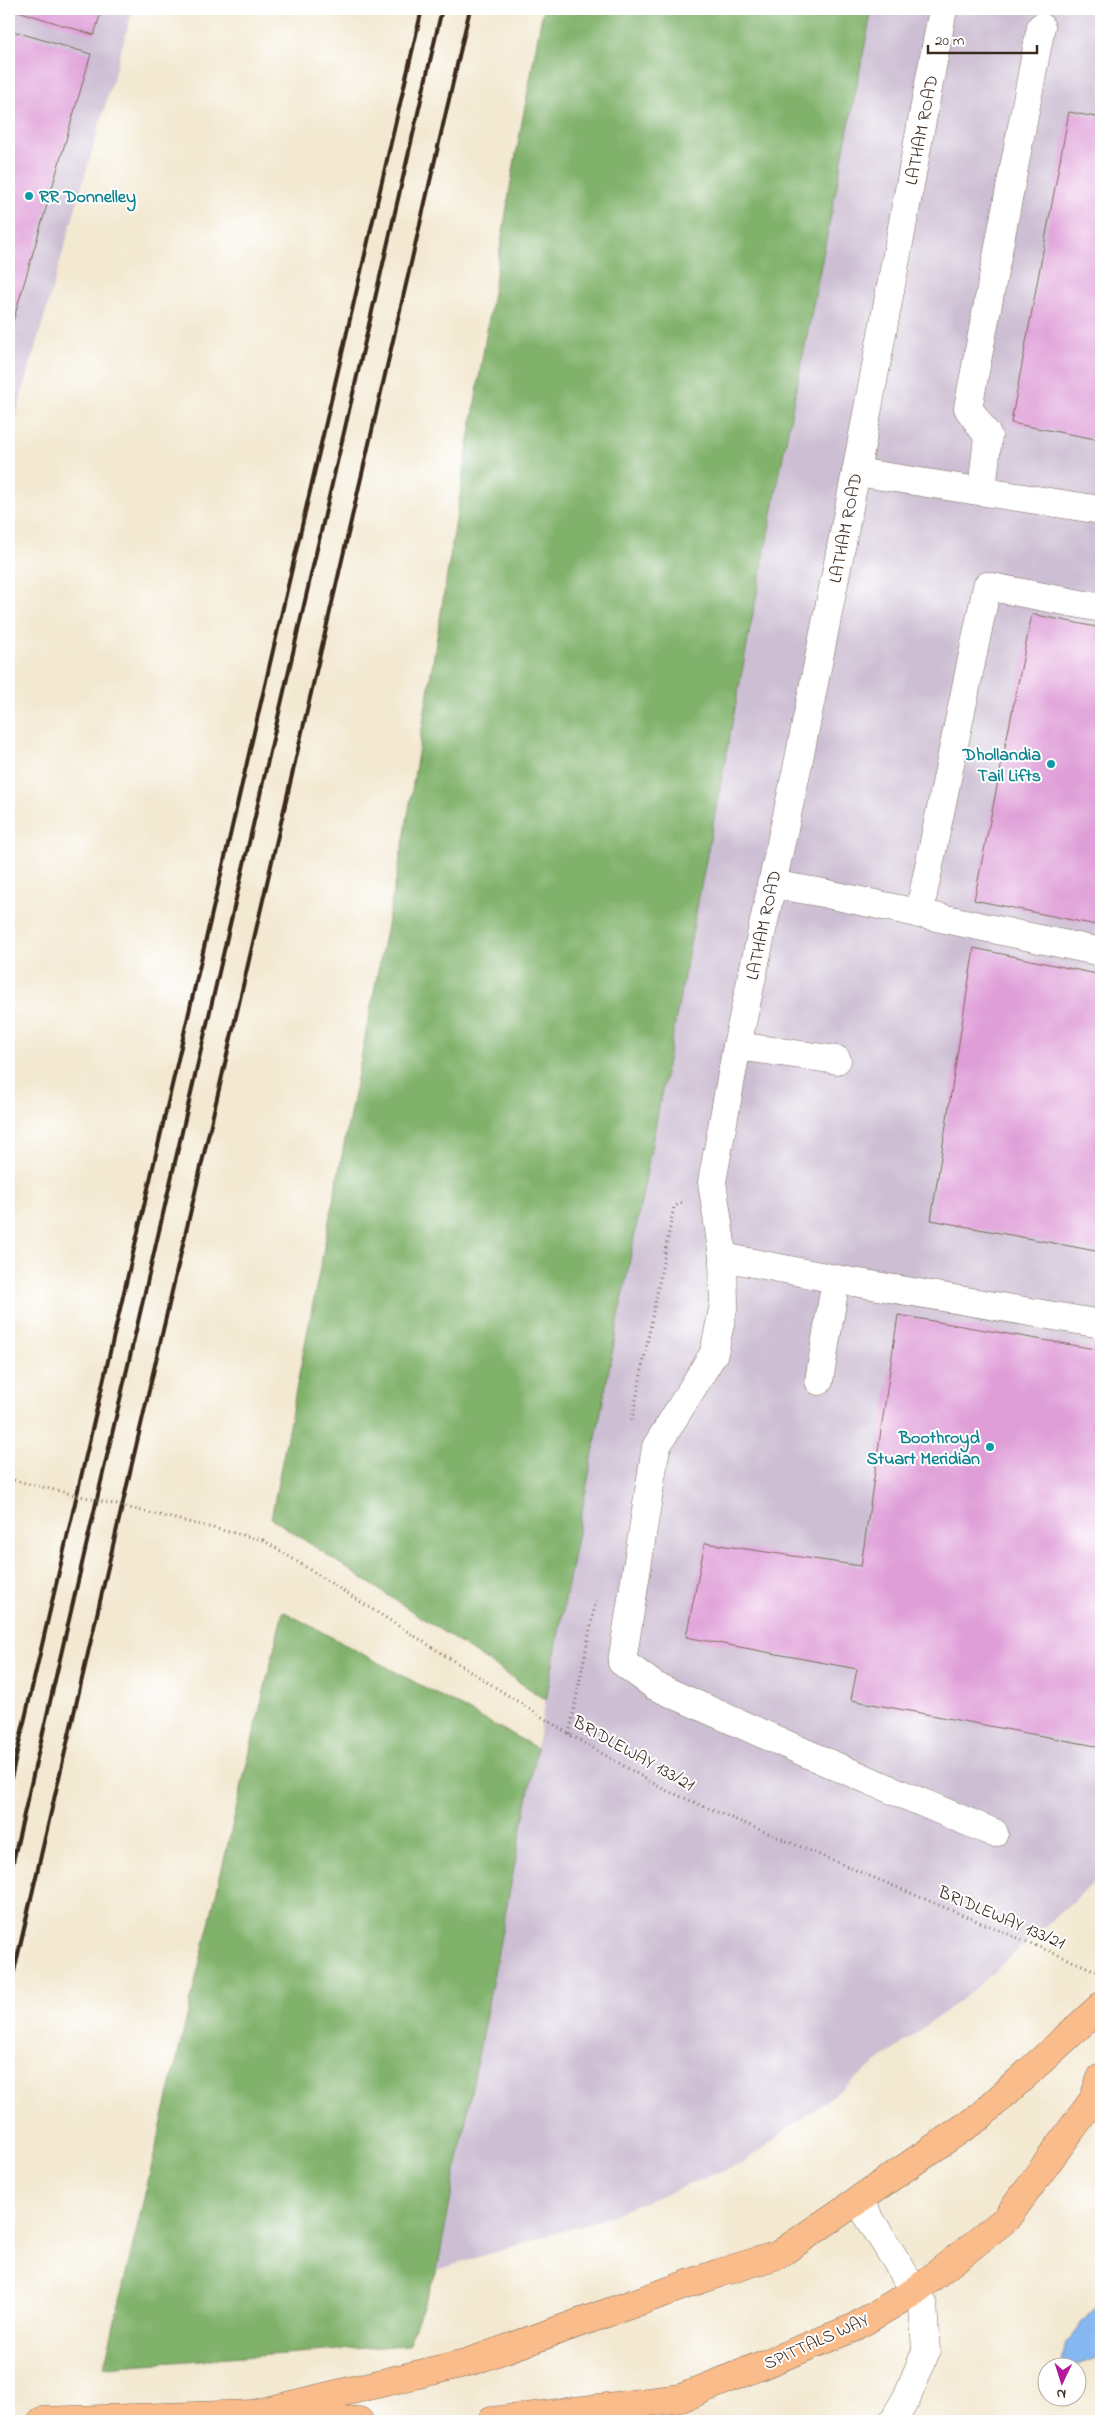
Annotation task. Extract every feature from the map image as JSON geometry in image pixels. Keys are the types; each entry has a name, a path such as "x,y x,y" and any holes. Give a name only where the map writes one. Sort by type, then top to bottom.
{"highway":[{"path":"253,2414 469,2362 719,2273 778,2255 979,2117 1101,2006"},
{"name":"SPITTALS WAY","path":"492,2421 680,2398 853,2328 915,2291 1006,2219 1093,2100 1101,2078"},
{"path":"42,2421 125,2420 253,2414 359,2421"}],"street":[{"name":"LATHAM ROAD","path":"944,9 856,472 738,1046 712,1182 723,1257 724,1304 714,1353 656,1447 622,1662 655,1686 826,1762 994,1833"},
{"path":"982,490 988,436 968,408 1041,28"},
{"path":"856,472 982,490 1101,510"},
{"path":"919,914 988,586 1101,608"},
{"path":"772,884 1101,952"},
{"path":"738,1046 837,1060"},
{"path":"723,1257 836,1279 1101,1324"},
{"path":"819,1381 836,1279"},
{"path":"858,2200 923,2304 926,2351 907,2397 893,2421"}],"path":[{"name":"BRIDLEWAY 133/21","path":"9,1479 263,1540 569,1734 665,1790 1101,1973"}],"shaded area":[{"path":"9,9 133,9 9,439"},
{"path":"872,9 1101,9 1101,1876 971,1992 743,2163 599,2220 437,2270 783,456"}],"green space":[{"path":"543,9 872,9 783,456 546,1700 271,1518 405,833 512,176"},
{"path":"283,1611 537,1748 437,2270 408,2345 104,2367"}],"water":[{"path":"1101,2301 1101,2354 1088,2361 1088,2358 1063,2358 1066,2343"}],"building":[{"path":"12,9 102,9 94,35"},
{"name":"RR Donnelley","path":"9,30 91,54 9,335"},
{"path":"1069,112 1101,118 1101,440 1011,423"},
{"name":"Dhollandia Tail Lifts","path":"1032,614 1101,628 1101,926 974,900"},
{"path":"974,948 1101,975 1101,1252 931,1220"},
{"name":"Boothroyd Stuart Meridian","path":"898,1315 1101,1350 1101,1747 851,1700 857,1669 686,1637 705,1543 861,1566"}],"railway":[{"path":"9,1787 422,9"},
{"path":"9,1879 442,9"},
{"path":"9,1993 470,9"}],"place":[{"name":"RR Donnelley","path":"29,196"},
{"name":"Dhollandia Tail Lifts","path":"1051,764"},
{"name":"Boothroyd Stuart Meridian","path":"990,1447"}]}
